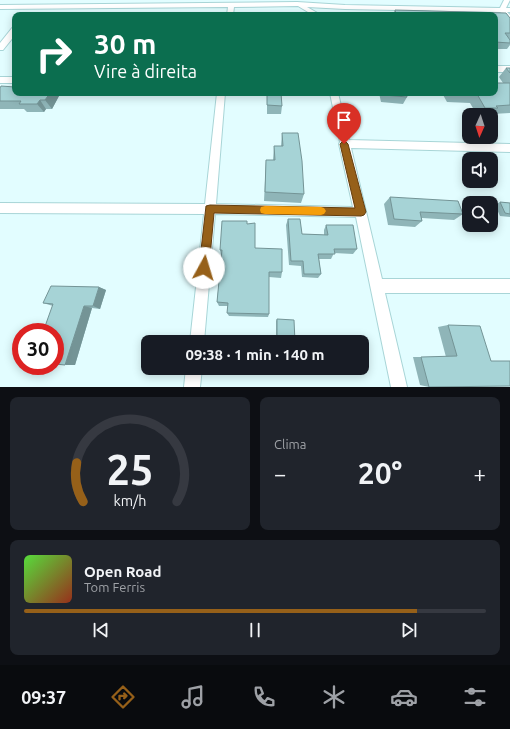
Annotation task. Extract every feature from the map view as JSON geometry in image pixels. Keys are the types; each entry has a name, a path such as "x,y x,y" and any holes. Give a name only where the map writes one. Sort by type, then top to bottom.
{"street":[{"path":"32,0 34,7"},
{"path":"393,7 402,0"},
{"path":"502,10 507,0"},
{"path":"0,7 167,2 510,10"},
{"path":"430,2 448,9"},
{"path":"230,12 231,4"},
{"path":"297,4 312,12"},
{"path":"30,12 34,7"},
{"path":"333,12 345,7"},
{"path":"502,10 510,20"},
{"path":"0,48 12,34"},
{"path":"498,69 510,69"},
{"path":"0,80 12,80"},
{"path":"198,335 221,96"},
{"path":"335,96 399,387"},
{"path":"344,144 510,148"},
{"path":"0,208 210,209 361,212"},
{"path":"376,286 510,286"},
{"path":"192,387 193,375"}],"building":[{"path":"395,10 469,12 395,12"},
{"path":"498,13 506,13 510,18 510,33 505,33 510,40 510,43 498,42"},
{"path":"498,83 510,83 510,105 496,106 498,108 485,108 478,96 498,96"},
{"path":"1,86 12,87 12,96 48,96 45,100 40,100 37,104 19,104 21,101 0,101"},
{"path":"267,96 281,96 282,106 267,105"},
{"path":"282,133 298,133 302,161 304,194 265,192 266,160 275,160 274,146 283,146"},
{"path":"390,197 458,201 462,211 462,214 420,212 422,221 394,219"},
{"path":"500,202 510,203 510,214 505,213"},
{"path":"288,219 300,219 302,234 328,235 326,225 353,225 357,249 334,249 335,254 318,254 321,274 304,274 303,261 291,261"},
{"path":"222,221 247,221 247,224 255,223 255,248 282,249 282,272 269,272 269,314 227,313 228,303 217,302 222,250 220,250"},
{"path":"51,286 99,287 93,306 84,306 65,365 64,323 46,323 53,304 43,303"},
{"path":"277,319 294,320 295,335 277,335"},
{"path":"448,325 480,326 491,361 510,361 510,386 429,387 421,357 457,356"}],"slow traffic":[{"path":"265,210 321,211"}],"route":[{"path":"204,268 210,209 361,212 344,144"}]}
